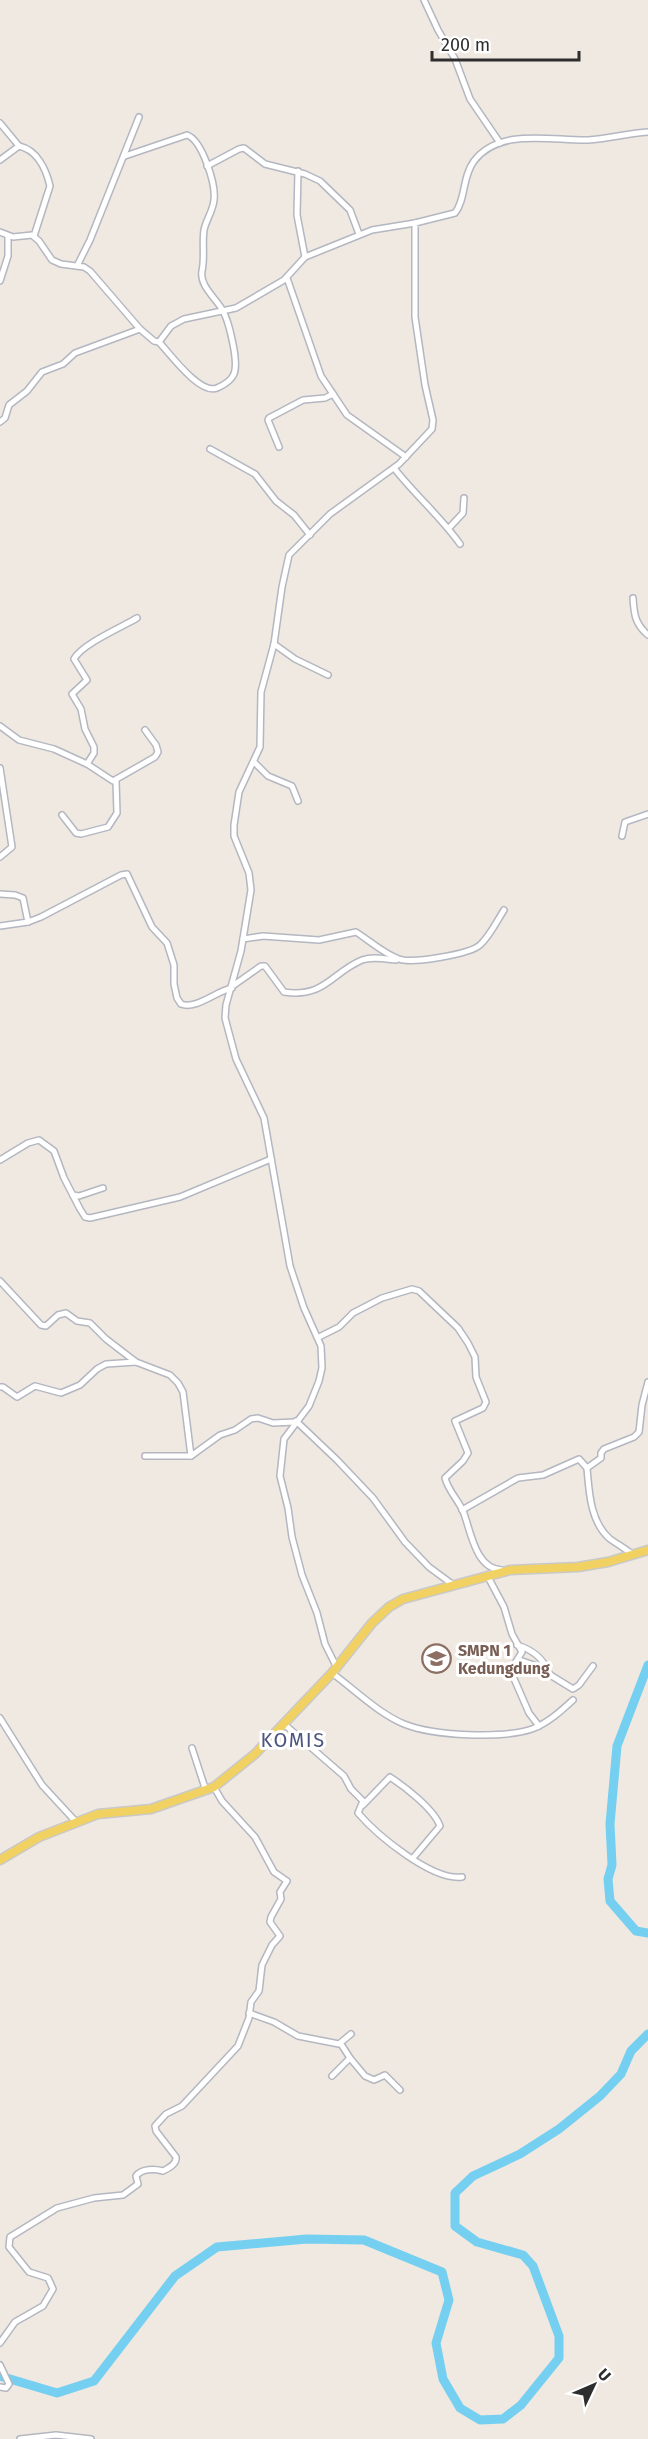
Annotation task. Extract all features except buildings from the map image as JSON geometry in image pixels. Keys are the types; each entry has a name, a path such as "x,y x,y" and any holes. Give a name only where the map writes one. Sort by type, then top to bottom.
{"main road":[{"path":"0,1860 39,1837 98,1814 150,1809 210,1789 255,1754 335,1671 372,1623 389,1607 403,1599 510,1570 578,1567 608,1562 648,1550"}],"street":[{"path":"424,0 455,59 470,99 500,143"},
{"path":"77,266 90,240 97,218 140,117"},
{"path":"0,123 19,146 28,148 34,154 50,186 34,236"},
{"path":"159,342 171,327 184,320 236,308 287,278 305,257 359,234 455,213 473,162 483,152 500,143 522,139 586,140 648,132"},
{"path":"34,236 52,260 90,271 140,328 154,341 159,342 197,383 205,388 214,389 230,380 236,365 224,312 201,275 205,257 204,231 214,200 214,188 196,141 186,135 125,156"},
{"path":"0,160 19,146"},
{"path":"207,166 244,148 264,164 298,171 320,181 350,210 359,234"},
{"path":"298,171 297,215 299,236 305,257"},
{"path":"415,223 415,317 433,423 432,429 394,468 367,485 330,514 292,550 287,560 274,644 261,692 258,717 260,742 254,762 239,792 234,825 234,836 247,864 251,881 243,939 225,1018 236,1059 264,1118 290,1266 304,1308 319,1337 322,1358 319,1381 309,1406 284,1439 281,1450 281,1483 302,1575 317,1613 335,1671 397,1720 415,1727 475,1735 511,1734 539,1726 573,1700"},
{"path":"0,232 8,236 34,236"},
{"path":"0,280 8,256 8,236"},
{"path":"287,278 321,376 343,411 406,457"},
{"path":"0,422 5,418 9,405 27,391 42,372 63,364 75,353 140,328"},
{"path":"279,447 267,420 269,418 306,398 326,398 333,394"},
{"path":"210,449 255,474 281,506 294,516 310,535"},
{"path":"394,468 430,511 449,528 460,544"},
{"path":"449,528 463,513 464,498"},
{"path":"633,598 633,613 641,629 648,635"},
{"path":"87,764 95,751 85,729 81,709 72,694 87,680 75,662 75,656 137,618"},
{"path":"274,644 295,659 328,675"},
{"path":"0,726 20,740 54,749 87,764 110,781 116,781 155,757 158,752 156,745 145,730"},
{"path":"254,762 267,776 292,786 298,801"},
{"path":"0,768 12,847 0,857"},
{"path":"62,815 76,832 81,834 108,827 117,813 116,781"},
{"path":"622,836 624,822 648,814"},
{"path":"0,926 27,922 127,874 152,927 167,943 174,965 177,998 181,1004 191,1006 232,987 261,966 265,966 284,992 310,992 326,985 363,960 375,958 414,961 476,948 486,938 504,910"},
{"path":"0,894 22,898 27,922"},
{"path":"243,939 263,936 319,940 356,932 402,961"},
{"path":"0,1160 28,1143 39,1140 54,1151 80,1209 86,1217 90,1218 180,1197 271,1159"},
{"path":"72,1194 77,1197 103,1188"},
{"path":"0,1281 41,1325 46,1326 58,1315 66,1313 78,1321 90,1323 106,1339 136,1362 170,1375 183,1392 190,1456"},
{"path":"319,1337 339,1327 353,1313 382,1298 412,1289 419,1291 458,1328 475,1357 476,1377 486,1402 483,1408 454,1423 468,1453 464,1461 445,1478 462,1510 480,1558 491,1568 510,1570"},
{"path":"0,1387 3,1386 17,1397 35,1386 62,1394 80,1385 106,1364 136,1362"},
{"path":"587,1468 601,1458 604,1449 634,1437 639,1432 642,1405 648,1382"},
{"path":"145,1456 190,1456 220,1435 235,1430 251,1419 258,1418 273,1423 296,1421 338,1460 373,1498 405,1542 429,1567 452,1584"},
{"path":"462,1510 518,1478 543,1475 579,1459 583,1460 587,1468 593,1510 601,1528 610,1538 633,1555"},
{"path":"487,1575 504,1607 517,1645 522,1652 512,1668 512,1674 529,1713 539,1726"},
{"path":"517,1645 536,1654 549,1673"},
{"path":"519,1660 534,1665 574,1689 593,1666"},
{"path":"0,1718 42,1785 77,1823"},
{"path":"284,1724 344,1776 351,1789 362,1800 363,1805"},
{"path":"0,2343 15,2322 43,2306 53,2289 48,2278 32,2274 21,2263 9,2247 10,2237 57,2208 94,2198 123,2195 138,2185 136,2176 139,2172 154,2168 163,2171 176,2161 176,2157 156,2131 156,2126 166,2114 182,2106 238,2046 251,2002 258,1991 262,1965 272,1945 280,1936 270,1922 281,1899 280,1892 287,1881 274,1872 255,1837 210,1789 192,1748"},
{"path":"413,1858 440,1826 433,1815 411,1793 390,1777 358,1810 359,1815 388,1841 413,1858 446,1877 462,1877"},
{"path":"249,2013 274,2022 310,2040 341,2044 365,2076 374,2080 385,2075 400,2091"},
{"path":"341,2044 351,2034"},
{"path":"332,2076 350,2058"},
{"path":"0,2365 9,2382 8,2387 0,2387"},
{"path":"20,2439 56,2435 91,2439"}],"waterway":[{"path":"648,1665 617,1746 610,1824 612,1865 608,1879 610,1901 636,1931 648,1933"},
{"path":"0,2376 57,2393 94,2381 175,2276 217,2247 307,2239 364,2240 442,2272 449,2300 436,2343 443,2379 460,2408 480,2420 503,2419 521,2405 559,2358 559,2336 533,2266 523,2255 477,2242 455,2226 455,2193 473,2176 520,2154 559,2129 600,2096 621,2074 631,2051 648,2034"}],"place":[{"name":"SMPN 1 Kedungdung","path":"437,1659"}],"district":[{"name":"KOMIS","path":"293,1740"}]}
